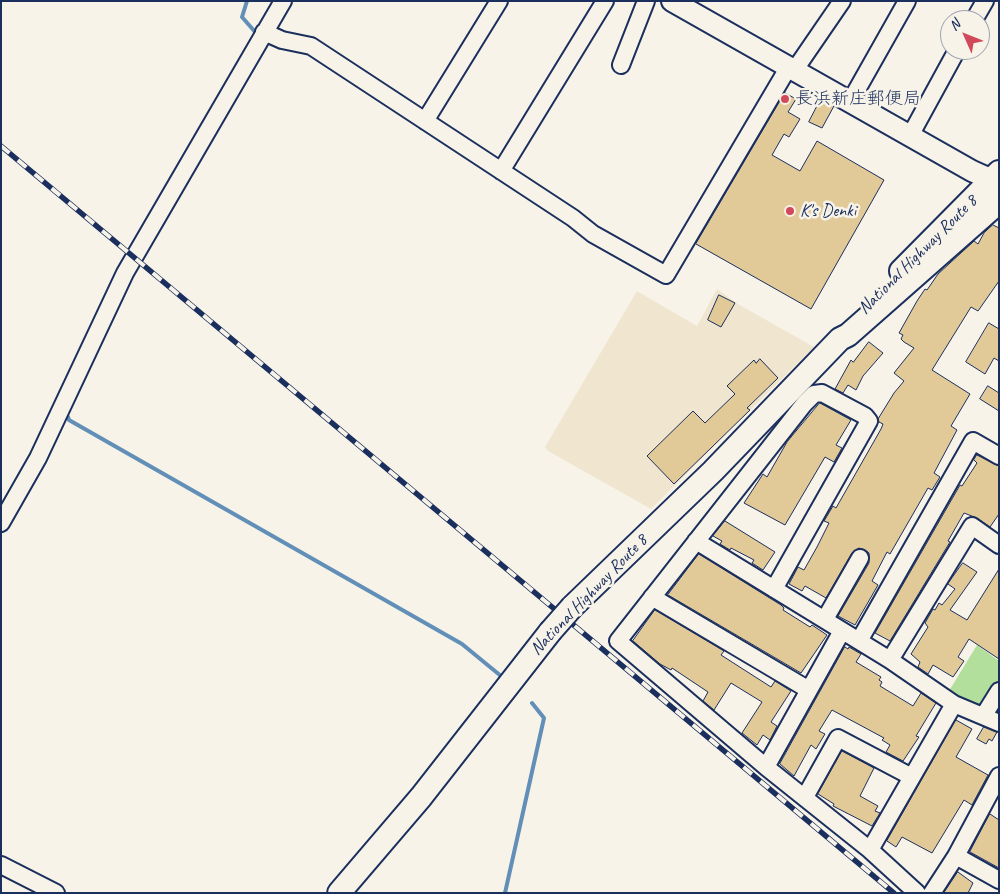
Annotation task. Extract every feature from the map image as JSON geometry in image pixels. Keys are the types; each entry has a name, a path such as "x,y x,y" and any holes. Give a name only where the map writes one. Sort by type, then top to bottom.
{"highway":[{"name":"National Highway Route 8","path":"840,339 843,331 996,178"},
{"name":"National Highway Route 8","path":"339,893 421,797 550,632 572,607 713,471 840,339 848,335 941,255 999,202"}],"main road":[{"path":"672,1 972,171 996,178"}],"street":[{"path":"1,523 38,458 125,273 283,1"},
{"path":"425,121 499,1"},
{"path":"501,172 605,1"},
{"path":"621,64 646,1"},
{"path":"264,32 282,40 311,46 574,218 593,234 666,275 791,70 842,1"},
{"path":"850,102 907,1"},
{"path":"910,136 952,60"},
{"path":"774,589 865,432 869,421 865,416 831,396 822,393 814,394 804,404 618,641 766,767 870,850 917,893"},
{"path":"859,641 973,441 997,451"},
{"path":"890,660 972,526 999,545"},
{"path":"696,542 825,619 890,660 954,704 984,715 999,723"},
{"path":"825,619 860,558"},
{"path":"652,597 809,690"},
{"path":"766,767 842,631"},
{"path":"984,715 999,691"},
{"path":"870,850 954,704"},
{"path":"805,797 838,738 912,777"},
{"path":"932,893 993,802 999,776"},
{"path":"956,856 999,880"},
{"path":"1,865 56,893"}],"shaded area":[{"path":"717,289 738,304 814,347 651,509 548,451 545,447 637,291 697,326"}],"green space":[{"path":"977,645 999,661 999,682 985,707 972,705 949,691"}],"building":[{"name":"K's Denki","path":"785,93 796,99 788,112 800,119 789,137 784,134 772,155 800,171 817,141 884,180 811,309 696,244"},
{"path":"821,99 834,106 822,128 809,122"},
{"path":"993,225 999,228 999,281 978,311 971,307 932,370 970,394 951,426 957,430 934,473 940,477 932,490 928,488 890,554 887,552 872,581 878,585 855,625 838,616 869,563 869,553 865,550 859,548 852,553 826,598 805,586 802,591 789,584 798,567 804,570 829,523 824,521 833,506 836,508 881,429 883,424 878,419 904,381 894,373 914,348 901,339 903,335 899,333 917,301 938,274 974,241 978,244 984,233"},
{"path":"719,295 735,303 721,327 708,320"},
{"path":"989,323 999,329 999,361 994,358 985,374 966,362"},
{"path":"869,342 883,353 863,376 856,390 848,385 843,393 835,389 851,360 853,362"},
{"path":"760,359 778,378 747,408 750,410 674,484 647,456 693,411 705,423 735,394 727,386 754,360 756,363"},
{"path":"988,386 999,393 999,411 980,399"},
{"path":"820,403 851,420 836,445 842,448 834,462 825,457 785,525 744,503 763,474 767,477 787,442"},
{"path":"977,455 999,466 999,514 990,527 977,518 964,513 948,541 950,542 890,641 875,633 960,485 962,486 977,463 974,460"},
{"path":"725,521 775,552 763,570 752,563 754,560 731,548 730,550 720,544 722,541 713,536"},
{"path":"699,554 781,605 784,608 783,610 827,635 801,673 668,595"},
{"path":"963,563 977,572 950,610 967,620 999,569 999,659 969,639 958,657 964,661 953,677 933,665 928,674 918,667 920,662 911,654 928,627 925,623 933,609 935,610 939,603 942,605 955,589 948,584"},
{"path":"655,610 724,651 721,655 771,687 775,681 791,691 771,722 777,726 770,740 763,735 757,745 742,733 762,702 731,683 714,710 703,701 708,692 672,668 671,670 660,664 633,641"},
{"path":"845,647 848,649 849,647 861,654 856,662 881,677 879,680 882,682 880,686 913,706 921,693 936,703 916,736 919,737 903,761 886,752 890,745 882,740 884,738 832,710 819,731 825,734 816,749 811,745 794,776 780,764"},
{"path":"956,720 972,729 956,757 988,775 972,805 964,800 932,853 902,837 896,847 887,841"},
{"path":"984,727 997,732 992,741 989,739 986,744 977,739"},
{"path":"842,751 874,768 860,796 878,806 875,811 880,813 872,826 833,806 834,804 818,794"},
{"path":"990,814 999,820 999,868 970,852"},
{"path":"958,872 973,883 968,893 944,893"}],"waterway":[{"path":"247,1 242,17 256,33"},
{"path":"68,417 69,420 462,644 501,676"},
{"path":"505,893 544,718 532,703"}],"railway":[{"path":"1,146 894,893"}],"place":[{"name":"長浜新庄郵便局","path":"785,99"},
{"name":"K's Denki","path":"790,211"}]}
